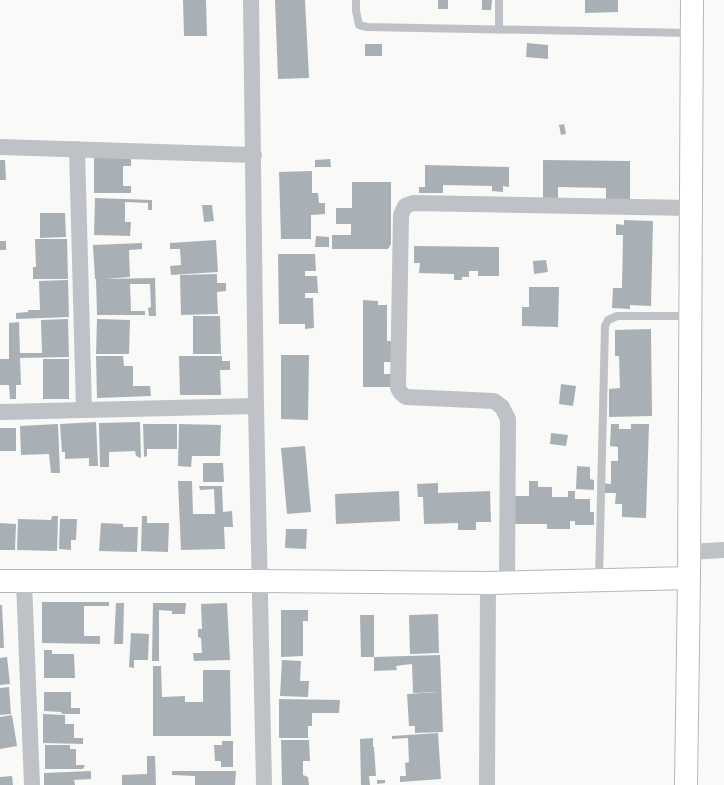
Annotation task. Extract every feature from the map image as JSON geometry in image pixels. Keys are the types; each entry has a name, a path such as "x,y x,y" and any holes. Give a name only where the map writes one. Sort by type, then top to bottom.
{"street":[{"path":"251,0 256,406 264,785"},
{"path":"686,785 689,578 692,0"},
{"path":"0,147 254,155"},
{"path":"77,149 84,410"},
{"path":"487,785 497,583 508,419 502,406 494,402 406,397 398,388 401,215 405,206 413,203 691,208"},
{"path":"0,412 256,406"},
{"path":"689,552 724,550"},
{"path":"0,581 497,583 689,578"},
{"path":"24,582 32,785"}],"lane":[{"path":"356,0 359,25 367,27 692,33"},
{"path":"499,0 499,29"},
{"path":"599,580 605,326 608,320 617,316 690,316"}],"building":[{"path":"183,0 206,0 207,36 184,36"},
{"path":"275,0 305,0 309,78 278,79"},
{"path":"438,0 448,0 448,9 438,9"},
{"path":"482,0 492,0 491,10 482,10"},
{"path":"585,0 618,0 618,12 585,13"},
{"path":"527,43 548,45 548,59 526,57"},
{"path":"365,44 382,44 382,56 365,56"},
{"path":"564,124 566,134 561,135 559,125"},
{"path":"94,155 131,156 131,166 123,166 123,186 131,186 131,193 94,193"},
{"path":"330,159 331,167 315,167 315,160"},
{"path":"0,160 5,160 6,180 0,180"},
{"path":"543,160 630,161 630,206 606,205 606,188 558,187 558,203 543,202"},
{"path":"425,165 509,167 509,187 503,186 503,192 492,191 492,186 443,185 443,193 419,193 419,187 425,187"},
{"path":"312,171 312,193 318,193 319,203 325,203 325,214 311,215 311,239 281,239 279,172"},
{"path":"352,182 391,182 391,244 388,249 332,249 332,235 351,235 351,224 336,224 336,208 352,208"},
{"path":"95,198 152,200 152,210 148,210 148,203 125,202 125,222 131,222 130,236 94,235"},
{"path":"202,205 212,205 214,221 204,222"},
{"path":"40,213 65,213 66,237 40,238"},
{"path":"624,220 653,221 651,306 630,305 630,309 612,308 613,288 622,288 623,235 616,235 616,224 624,225"},
{"path":"316,236 329,237 329,247 315,247"},
{"path":"35,239 67,239 68,279 33,279 33,267 36,267"},
{"path":"216,240 218,272 171,275 170,266 181,265 180,249 170,249 170,243"},
{"path":"0,241 6,241 6,250 0,250"},
{"path":"142,243 142,249 129,250 130,277 106,279 155,278 156,316 149,316 148,308 151,307 150,284 130,284 131,311 145,311 145,315 97,315 93,245"},
{"path":"414,246 499,247 499,276 478,276 478,271 469,271 469,277 462,277 462,280 454,280 454,274 419,273 420,263 414,263"},
{"path":"278,254 315,254 316,271 305,271 305,276 317,276 318,293 305,293 305,298 313,298 314,328 305,329 305,324 279,324"},
{"path":"546,260 548,272 534,274 533,261"},
{"path":"217,274 217,283 226,283 226,291 217,292 218,314 181,315 180,275"},
{"path":"68,280 69,317 16,319 16,313 28,312 28,310 40,310 39,281"},
{"path":"529,287 559,287 558,327 522,326 522,307 529,307"},
{"path":"363,300 378,301 378,305 387,305 387,341 397,341 397,362 384,362 384,374 391,374 391,387 363,387"},
{"path":"193,316 220,316 221,354 193,354"},
{"path":"68,319 69,357 20,358 21,385 16,385 16,399 10,399 9,385 0,385 0,359 9,359 9,323 19,322 20,353 42,353 41,320"},
{"path":"97,319 130,320 129,354 96,354"},
{"path":"651,329 652,416 609,417 609,389 620,388 619,356 615,356 615,330"},
{"path":"281,355 309,355 308,420 281,419"},
{"path":"96,356 123,356 124,366 133,366 133,386 150,386 151,396 97,398"},
{"path":"179,356 222,356 222,361 230,361 230,370 220,370 221,395 180,395"},
{"path":"43,359 69,359 69,399 43,399"},
{"path":"561,384 576,386 573,406 559,404"},
{"path":"96,422 98,466 89,466 89,458 65,459 65,452 62,452 60,424"},
{"path":"140,422 141,458 136,456 135,451 109,452 109,467 100,467 99,423"},
{"path":"58,424 60,473 51,473 49,454 21,455 20,426"},
{"path":"143,424 177,424 177,449 147,449 147,456 144,457"},
{"path":"179,424 221,425 220,456 192,456 191,467 178,466"},
{"path":"611,424 619,424 619,429 631,429 631,424 649,424 646,518 622,517 622,504 615,504 616,493 603,493 603,483 611,484 611,461 618,461 618,447 610,446"},
{"path":"0,428 16,428 16,451 0,451"},
{"path":"551,433 568,435 566,446 550,444"},
{"path":"305,446 311,512 287,514 281,448"},
{"path":"203,463 223,463 224,482 203,482"},
{"path":"577,466 590,467 590,479 594,480 594,490 576,489"},
{"path":"178,481 192,481 193,514 215,514 214,489 200,490 199,486 222,486 223,512 232,511 233,527 224,527 225,549 181,550"},
{"path":"529,481 538,481 538,487 552,487 552,497 568,497 568,491 575,491 575,499 590,499 590,512 594,512 594,525 575,525 575,521 570,521 570,529 547,529 547,524 513,524 513,496 529,496"},
{"path":"438,483 438,493 490,491 491,522 476,522 476,530 458,530 458,523 424,524 423,497 418,497 417,484"},
{"path":"399,491 400,521 336,524 335,494"},
{"path":"52,516 58,516 57,551 17,550 18,519 51,520"},
{"path":"142,516 147,516 147,523 169,523 168,552 141,551"},
{"path":"60,519 77,519 76,540 71,540 71,550 59,549"},
{"path":"0,523 16,524 15,550 0,550"},
{"path":"101,523 123,524 123,527 138,527 137,552 99,551"},
{"path":"286,529 307,529 306,549 285,548"},
{"path":"42,602 109,602 109,606 84,606 84,636 100,636 100,644 42,643"},
{"path":"116,603 124,603 123,644 114,644"},
{"path":"153,603 186,603 185,614 172,614 172,611 159,610 159,661 152,661"},
{"path":"227,603 230,660 194,661 193,653 202,653 201,638 198,637 198,629 202,629 201,604"},
{"path":"0,605 2,605 4,648 0,648"},
{"path":"281,610 308,610 308,621 303,621 303,656 281,657"},
{"path":"438,614 439,653 410,654 409,615"},
{"path":"360,615 374,615 374,657 361,657"},
{"path":"131,633 149,634 148,660 134,660 134,668 129,667"},
{"path":"44,650 52,650 52,654 74,654 75,678 44,678"},
{"path":"440,655 443,732 415,733 415,726 409,726 407,694 438,692 413,693 412,664 396,666 397,670 374,671 374,657"},
{"path":"7,657 10,684 0,685 0,658"},
{"path":"282,660 301,661 300,681 309,681 308,697 280,696"},
{"path":"153,666 161,666 162,697 185,696 185,702 203,702 203,670 230,670 231,736 153,736"},
{"path":"9,687 11,714 0,715 0,688"},
{"path":"44,692 71,692 71,708 80,708 80,714 62,714 61,712 44,711"},
{"path":"279,699 340,700 339,713 312,713 312,726 308,726 308,738 279,738"},
{"path":"43,714 65,715 65,724 74,724 74,738 83,738 83,744 43,743"},
{"path":"12,715 17,746 0,749 0,717"},
{"path":"438,733 441,779 400,782 400,776 406,776 405,763 409,762 408,738 392,739 392,736"},
{"path":"373,738 376,776 369,776 370,785 361,785 360,739"},
{"path":"281,740 309,740 310,761 303,761 303,775 308,777 309,785 282,785"},
{"path":"222,741 233,741 233,767 221,767 221,761 215,761 214,745 222,745"},
{"path":"45,745 70,745 70,749 76,749 76,765 85,765 83,769 45,769"},
{"path":"147,756 155,756 156,785 122,785 122,775 147,774"},
{"path":"91,771 91,779 74,780 75,785 44,785 44,773"},
{"path":"172,771 236,771 235,785 195,785 195,776 172,775"},
{"path":"12,776 13,785 0,785 0,777"},
{"path":"377,780 385,780 385,783 377,784"}]}
